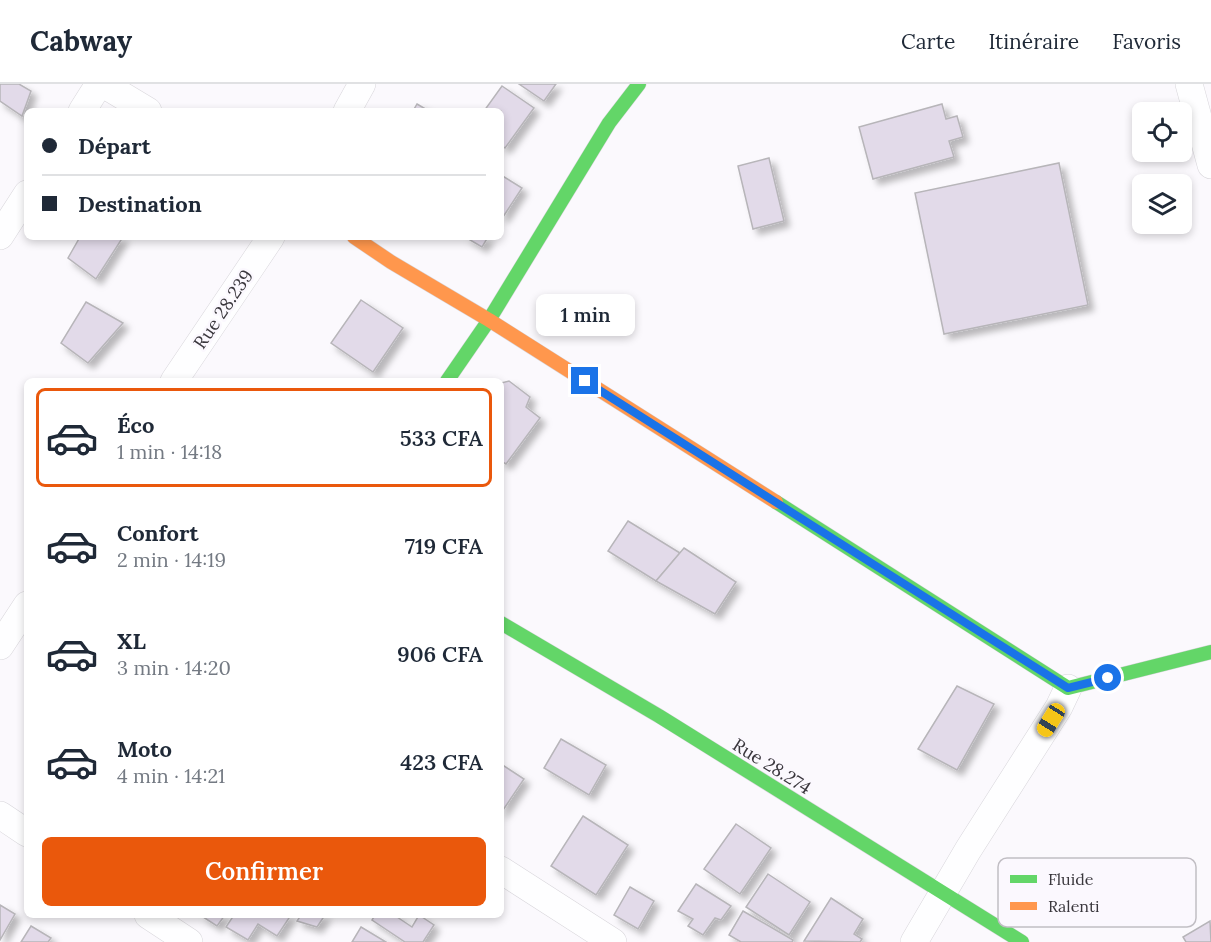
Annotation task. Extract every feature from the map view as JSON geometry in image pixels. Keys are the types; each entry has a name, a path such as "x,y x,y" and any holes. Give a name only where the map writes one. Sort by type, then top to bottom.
{"street":[{"path":"84,108 101,84 143,108"},
{"path":"349,108 362,84"},
{"path":"449,378 489,320 609,123 639,84"},
{"path":"1189,84 1211,165"},
{"path":"0,236 24,200"},
{"name":"Rue 28.239","path":"176,378 269,240"},
{"path":"358,240 489,320 1068,688 1211,652"},
{"path":"0,646 24,610"},
{"name":"Rue 28.274","path":"504,625 659,716 1022,942"},
{"path":"914,942 942,893 1059,707 1068,688"},
{"path":"0,815 24,831"},
{"path":"504,872 613,942"},
{"path":"152,918 189,942"}],"building":[{"path":"0,84 19,84 31,91 22,116 0,101"},
{"path":"519,84 556,84 544,101"},
{"path":"502,86 534,108 505,148 504,108 486,108"},
{"path":"942,104 946,119 957,116 963,137 949,141 954,157 873,179 859,127"},
{"path":"769,158 784,221 753,229 738,166"},
{"path":"1059,163 1088,305 944,334 915,193"},
{"path":"504,177 522,188 504,215"},
{"path":"78,240 121,240 96,279 68,258"},
{"path":"470,240 486,240 482,247"},
{"path":"361,300 403,328 373,372 331,343"},
{"path":"86,302 123,323 88,363 61,343"},
{"path":"509,381 530,397 526,407 540,418 506,464 504,463 504,382"},
{"path":"628,521 680,553 656,581 608,551"},
{"path":"684,548 736,582 715,614 656,581"},
{"path":"957,686 994,704 957,770 918,749"},
{"path":"561,739 606,765 589,795 544,768"},
{"path":"504,766 524,779 504,809"},
{"path":"583,816 628,845 596,895 551,866"},
{"path":"736,824 771,848 740,894 704,869"},
{"path":"768,874 810,902 789,935 746,907"},
{"path":"696,884 731,906 721,920 715,918 703,935 688,926 693,919 678,911"},
{"path":"630,887 654,901 638,929 614,915"},
{"path":"831,898 863,919 854,934 862,939 860,942 804,941"},
{"path":"0,905 15,914 0,940"},
{"path":"743,911 793,940 792,942 741,942 729,935"},
{"path":"205,918 223,918 217,926"},
{"path":"232,918 289,918 277,936 258,924 248,940 226,927"},
{"path":"299,918 323,918 317,927 297,921"},
{"path":"373,918 398,918 412,927 417,918 424,918 434,925 423,942 405,942 372,920"},
{"path":"1210,921 1211,942 1186,942 1183,937"},
{"path":"31,926 51,938 48,942 21,942"},
{"path":"361,927 386,942 352,942"}],"traffic: fast":[{"path":"449,378 489,320 609,123 639,84"},
{"path":"776,502 1068,688 1211,652"},
{"path":"504,625 659,716 1022,942"}],"traffic: slow":[{"path":"358,240 776,502"}],"route":[{"path":"585,381 927,596 1068,688 1108,678"}]}
